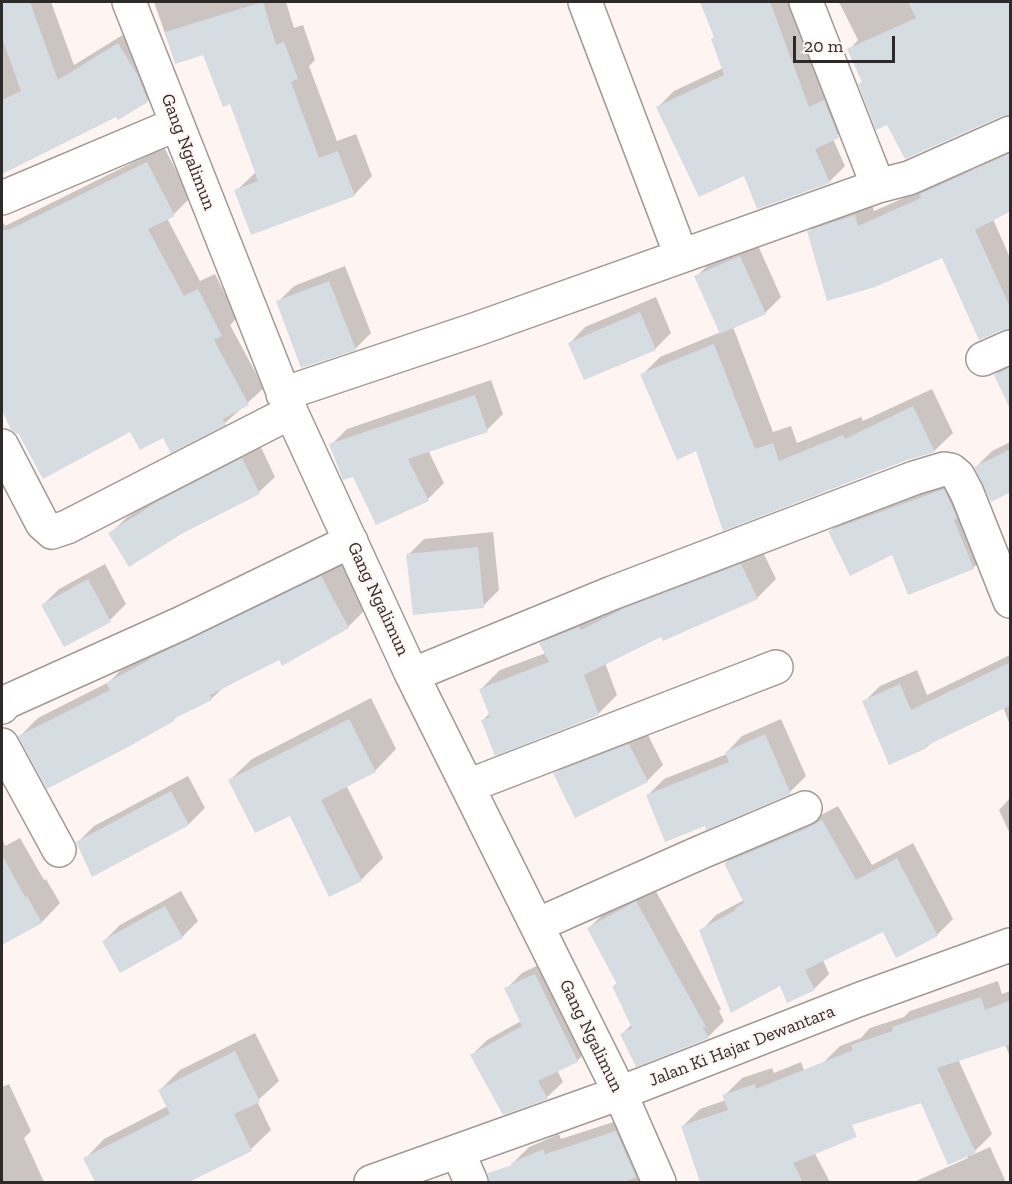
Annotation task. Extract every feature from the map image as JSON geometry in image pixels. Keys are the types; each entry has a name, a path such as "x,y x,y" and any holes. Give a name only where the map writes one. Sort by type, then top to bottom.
{"street":[{"name":"Gang Ngalimun","path":"129,2 287,403 412,675 620,1093 659,1182"},
{"path":"585,2 681,255"},
{"path":"806,2 878,186"},
{"path":"2,198 177,124"},
{"path":"2,446 42,523 52,532 67,527 287,403 477,329 681,255 878,186 909,178 1011,133"},
{"path":"412,675 612,593 914,478 944,469 951,470 958,476 1011,601"},
{"path":"2,707 351,541"},
{"path":"468,786 776,667"},
{"path":"2,745 59,850"},
{"path":"537,926 805,808"},
{"name":"Jalan Ki Hajar Dewantara","path":"371,1182 620,1093 858,1000 1011,945"},
{"path":"458,1152 471,1182"}],"building":[{"path":"2,2 30,2 58,80 118,43 138,76 148,102 118,120 116,117 2,174 2,100 21,91 2,38"},
{"path":"263,2 276,45 284,42 298,79 291,82 319,158 338,151 355,196 251,235 234,190 258,181 230,104 223,107 203,55 175,64 165,32"},
{"path":"700,2 770,2 809,107 824,100 839,138 815,149 830,183 757,209 744,176 699,197 656,107 724,75 711,39 714,37"},
{"path":"908,2 1011,2 1011,115 1002,116 905,159 887,125 876,130 858,84 862,82 847,49 916,18"},
{"path":"1011,153 1011,211 975,230 1011,309 1011,329 1002,330 979,340 942,258 875,287 827,301 807,231 855,215 858,226 921,198 920,194"},
{"path":"147,162 175,216 148,229 184,296 198,289 222,336 214,340 249,405 223,419 226,425 171,453 163,438 140,450 130,432 43,479 18,433 11,430 2,410 2,230 9,230"},
{"path":"740,256 766,314 720,334 694,276"},
{"path":"329,281 356,350 301,368 276,301"},
{"path":"640,312 656,350 584,380 568,343"},
{"path":"714,344 755,449 773,443 779,461 843,435 845,439 913,406 935,452 907,460 723,531 696,451 677,460 640,374"},
{"path":"1011,367 1011,411 994,375"},
{"path":"475,395 488,432 408,459 429,501 376,525 353,477 343,480 329,444"},
{"path":"1011,449 1011,492 991,502 974,467"},
{"path":"242,458 260,494 183,533 129,567 108,533 159,501"},
{"path":"944,489 957,518 954,520 974,569 908,595 892,555 850,576 828,531"},
{"path":"478,547 484,608 413,615 406,554"},
{"path":"741,564 758,599 663,641 661,637 584,675 599,715 495,756 481,720 490,717 479,689 549,662 539,643 579,627 581,630 625,608"},
{"path":"321,576 349,628 282,666 279,660 210,695 212,700 47,789 18,736 110,690 106,683 149,659"},
{"path":"88,579 111,622 64,647 41,605"},
{"path":"1011,662 1011,705 889,765 862,701 900,684 911,710"},
{"path":"349,719 376,772 321,800 362,881 329,897 290,816 255,833 228,780"},
{"path":"765,734 791,794 706,830 705,826 665,842 646,795 729,762 725,752"},
{"path":"629,744 648,782 575,818 553,773"},
{"path":"171,791 189,825 92,877 76,842"},
{"path":"822,820 856,880 897,858 938,936 896,958 883,932 805,970 815,990 787,1003 780,986 731,1013 699,930 736,910 735,908 744,903 724,863 806,829"},
{"path":"2,855 42,923 2,945"},
{"path":"636,901 706,1027 703,1028 709,1038 636,1067 620,1034 632,1028 612,986 617,984 587,928"},
{"path":"165,906 183,938 120,973 102,941"},
{"path":"535,974 578,1062 538,1081 548,1099 503,1115 470,1055 522,1026 504,988"},
{"path":"981,997 985,1010 1011,1000 1011,1044 937,1068 976,1153 948,1165 921,1103 852,1125 857,1137 793,1163 803,1182 700,1182 681,1126 728,1110 722,1095 755,1084 756,1089 853,1050 851,1045 893,1031 892,1027"},
{"path":"235,1051 260,1102 234,1114 252,1151 189,1182 95,1182 83,1158 170,1114 158,1090"},
{"path":"616,1131 636,1177 625,1182 489,1182 488,1173 512,1165 511,1163 543,1149 545,1154"}]}
